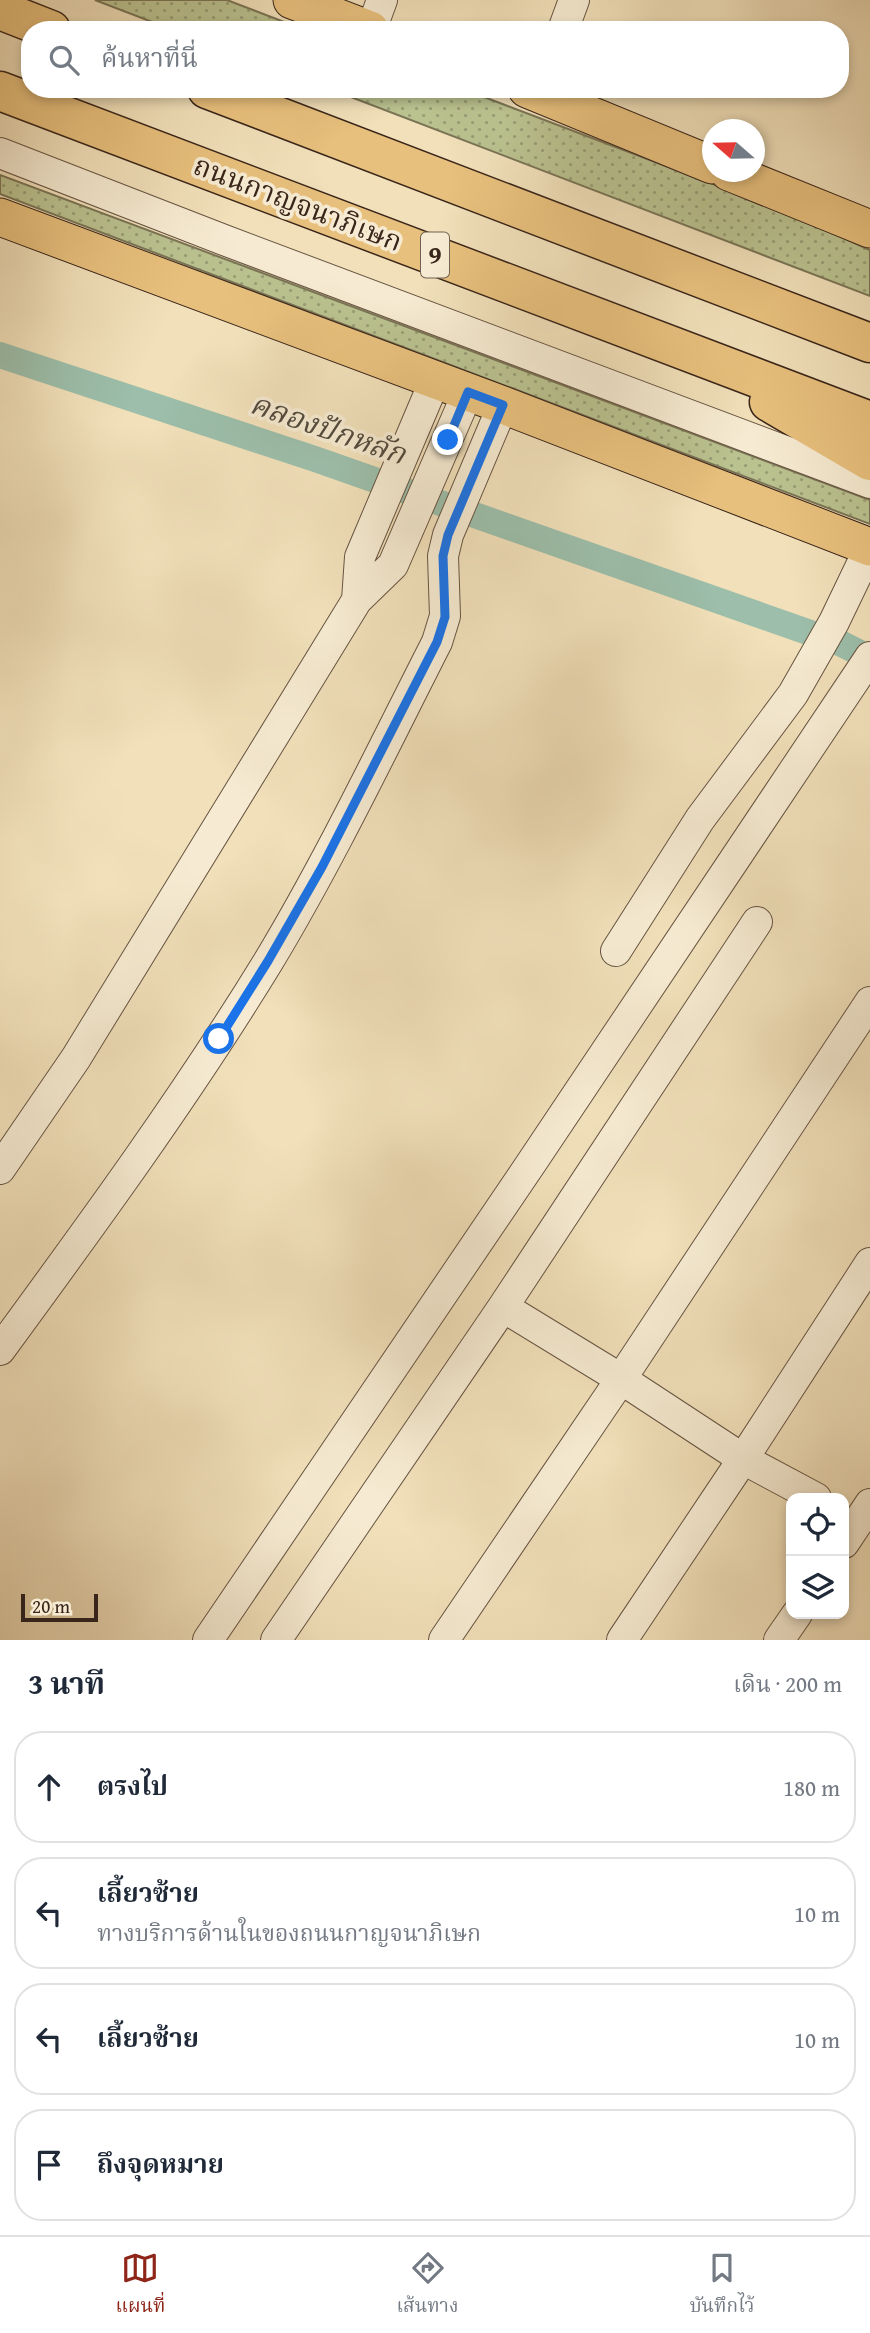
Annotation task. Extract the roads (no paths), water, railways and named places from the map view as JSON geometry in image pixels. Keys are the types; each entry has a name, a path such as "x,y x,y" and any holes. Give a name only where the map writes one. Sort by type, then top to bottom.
{"highway":[{"path":"0,10 28,21"},
{"name":"ถนนกาญจนาภิเษก","path":"0,91 870,421"},
{"path":"231,98 870,342"},
{"path":"673,345 870,461"}],"main road":[{"path":"292,0 347,21"},
{"path":"552,98 702,161"},
{"path":"754,182 870,229"},
{"path":"0,217 503,405 870,547"}],"street":[{"path":"374,21 382,0"},
{"path":"566,21 574,0"},
{"path":"0,153 870,483"},
{"path":"357,600 360,557 398,465 451,386"},
{"path":"0,1170 76,1058 357,600 393,565 434,472 451,386"},
{"path":"0,1350 147,1148 268,961 322,867 437,642 445,617 443,556 448,535 503,405"},
{"path":"615,951 700,819 793,694 834,621 870,547"},
{"path":"208,1640 870,657"},
{"path":"276,1640 503,1307 757,922"},
{"path":"444,1640 621,1379 870,1002"},
{"path":"622,1640 870,1264"},
{"path":"503,1307 621,1379 743,1460 806,1493"},
{"path":"779,1640 794,1619"}],"waterway":[{"name":"คลองปักหลัก","path":"0,355 315,459 842,644 870,658"}]}
